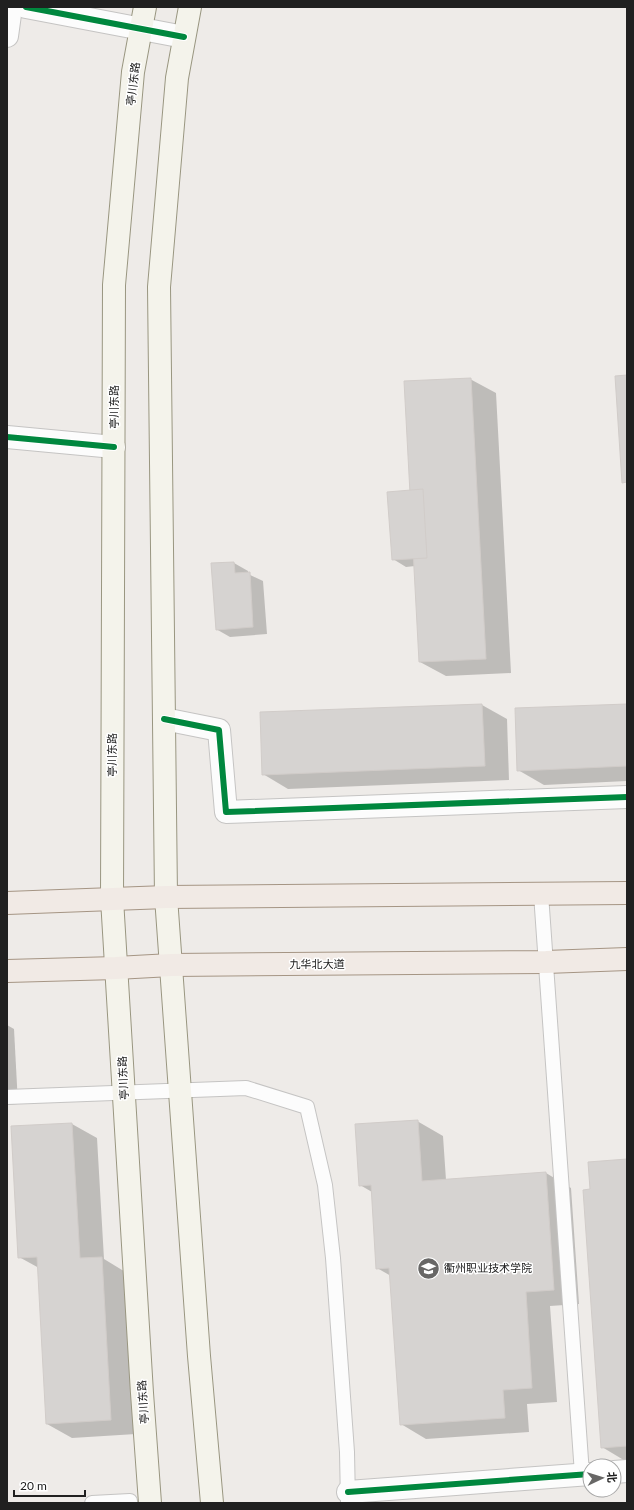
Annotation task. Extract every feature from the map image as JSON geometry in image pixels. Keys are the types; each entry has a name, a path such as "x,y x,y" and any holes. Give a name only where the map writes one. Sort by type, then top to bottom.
{"main road":[{"name":"亭川东路","path":"145,7 133,72 114,285 112,899 150,1503"},
{"path":"190,7 177,78 158,287 166,897 199,1356 212,1502"},
{"path":"7,903 166,897 627,893"},
{"name":"九华北大道","path":"7,971 171,965 546,962 627,959"}],"street":[{"path":"7,36 11,7"},
{"path":"26,7 184,37"},
{"path":"7,437 114,447"},
{"path":"164,719 219,730 226,812 627,797"},
{"path":"348,1498 582,1474"}],"lane":[{"path":"541,894 585,1458"},
{"path":"7,1097 246,1088 308,1107 325,1185 333,1258 347,1452 348,1498"},
{"path":"92,1503 130,1501 130,1503"}],"building":[{"path":"627,375 627,482 622,483 615,376"},
{"path":"471,378 486,659 419,662 404,381"},
{"path":"423,489 427,558 392,560 387,492"},
{"path":"234,562 235,573 250,572 253,627 216,630 211,563"},
{"path":"482,704 485,766 262,775 260,712"},
{"path":"627,704 627,766 517,771 515,708"},
{"path":"418,1120 422,1181 546,1172 554,1290 526,1292 532,1388 503,1390 505,1418 400,1425 389,1268 376,1269 371,1185 359,1186 355,1124"},
{"path":"72,1123 80,1258 102,1257 111,1420 46,1424 37,1257 18,1258 11,1126"},
{"path":"627,1159 627,1446 601,1448 583,1190 590,1189 588,1162"}],"cycle path":[{"path":"26,7 184,37"},
{"path":"7,437 114,447"},
{"path":"164,719 219,730 226,812 627,797"},
{"path":"348,1492 582,1475"}],"place":[{"name":"衢州职业技术学院","path":"429,1268"}]}
